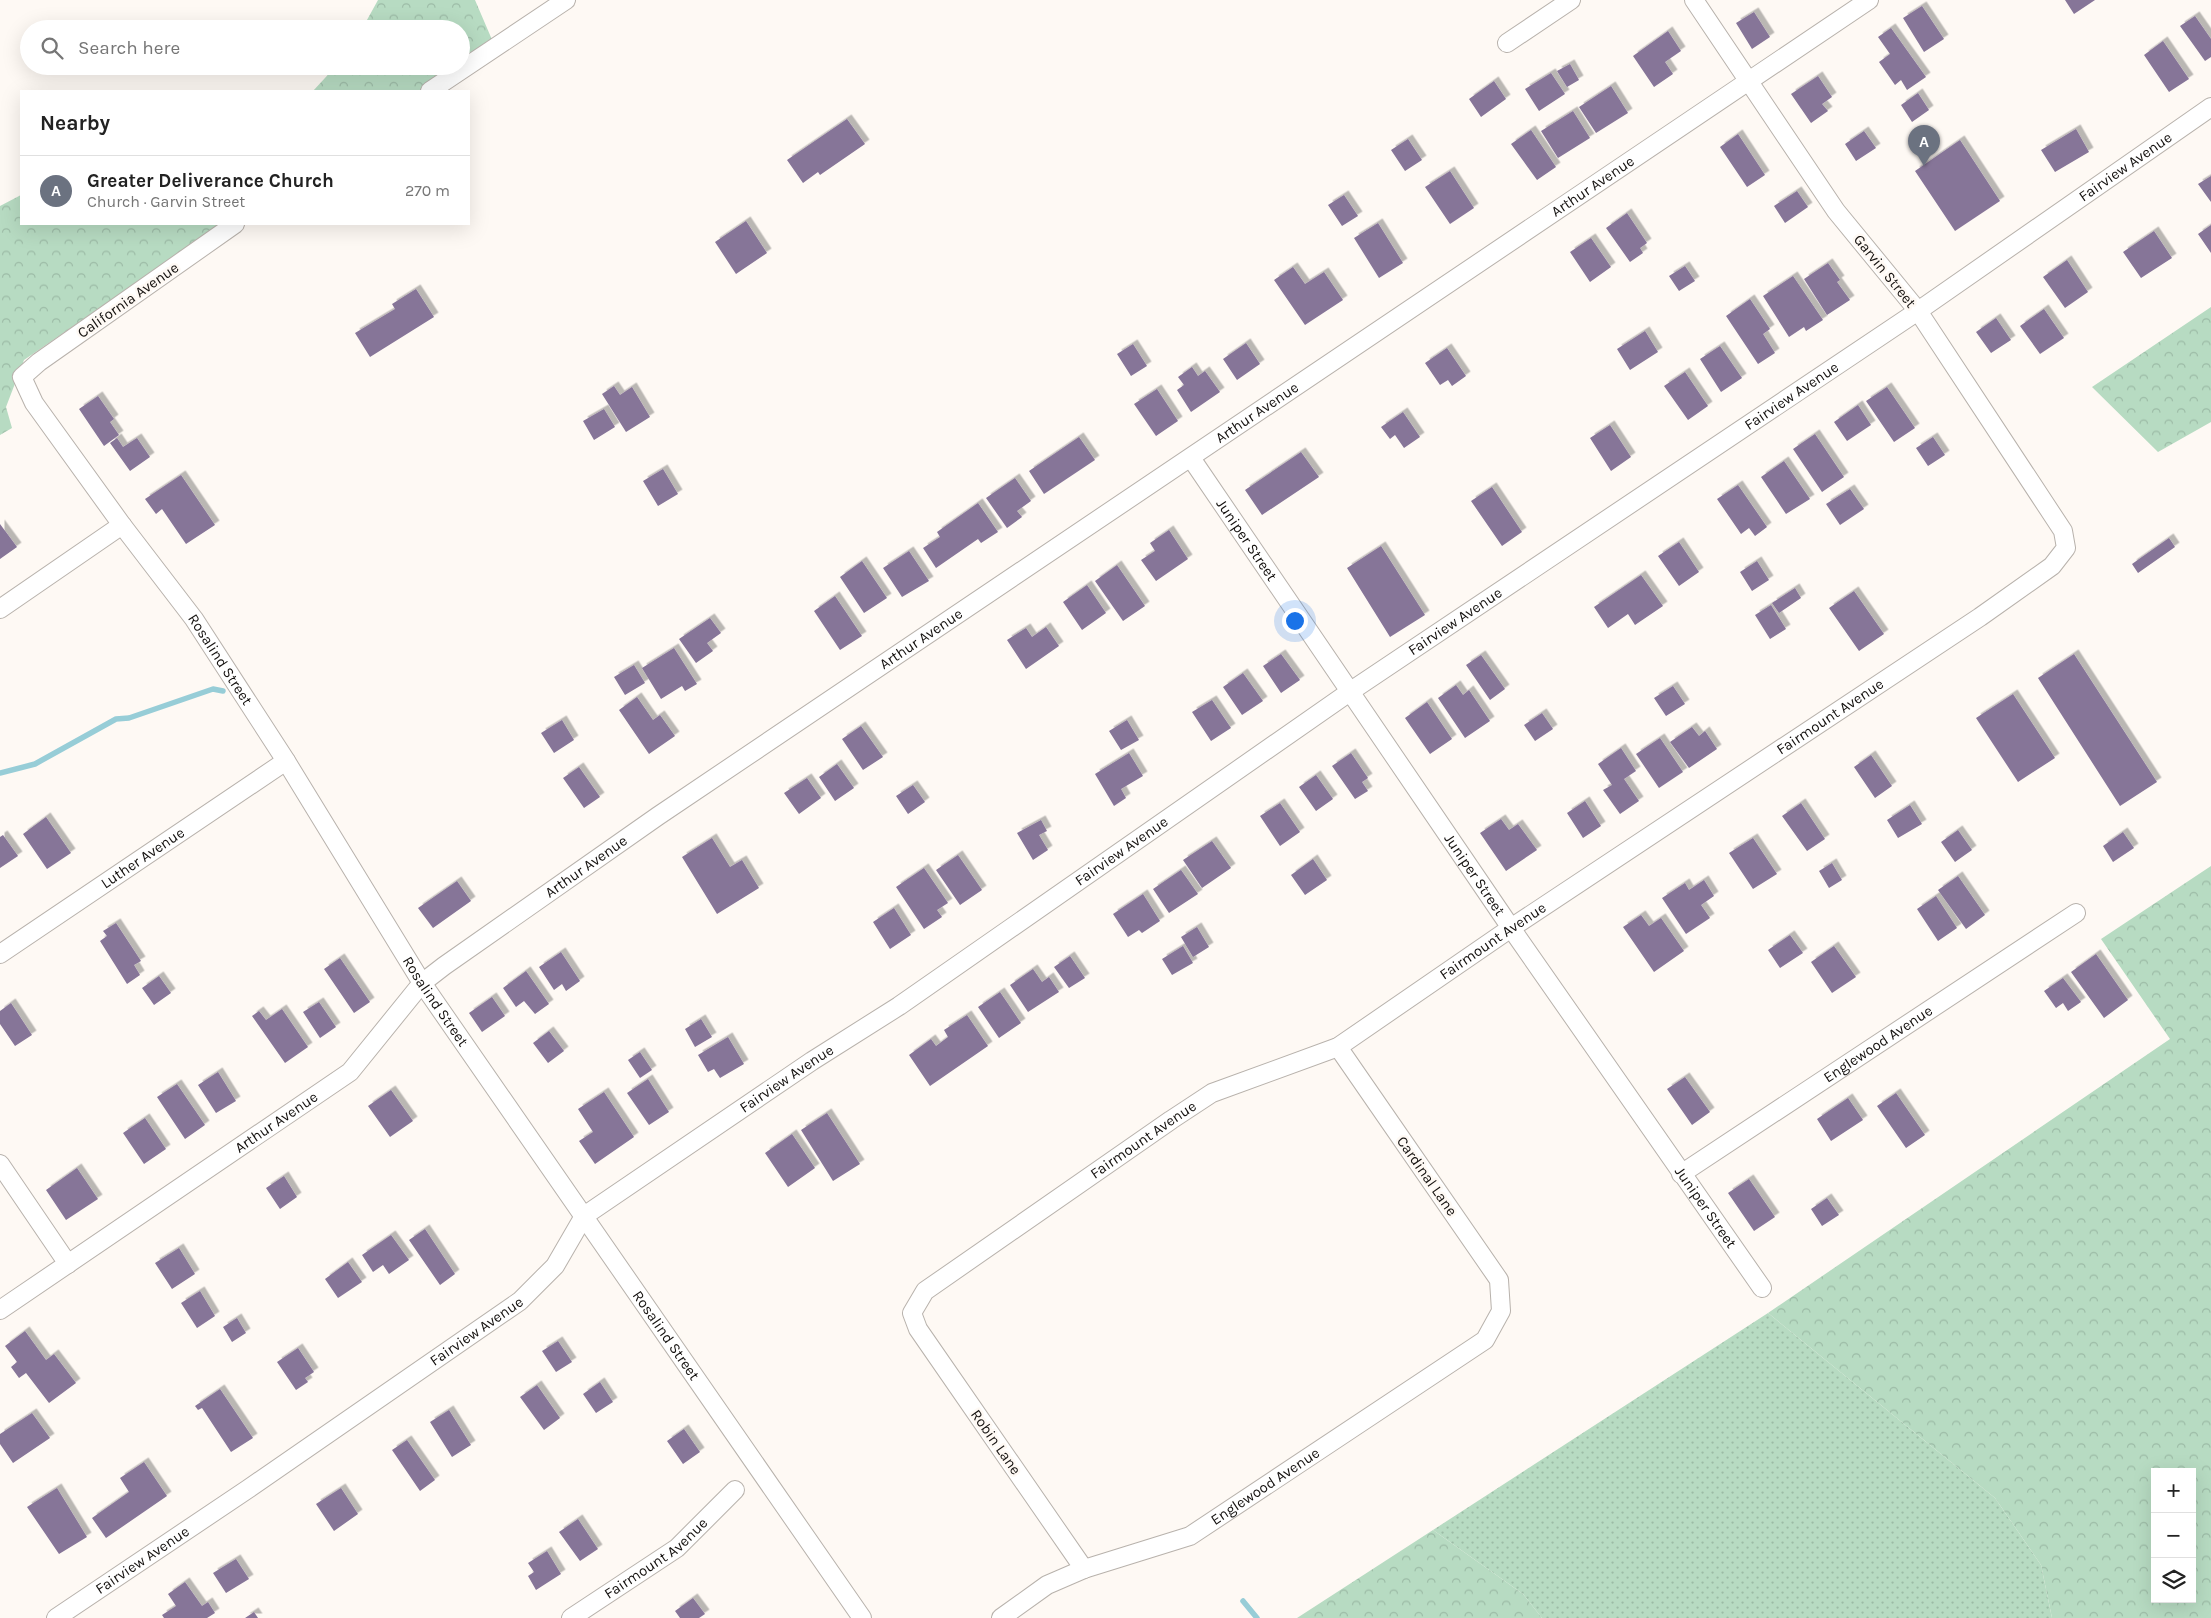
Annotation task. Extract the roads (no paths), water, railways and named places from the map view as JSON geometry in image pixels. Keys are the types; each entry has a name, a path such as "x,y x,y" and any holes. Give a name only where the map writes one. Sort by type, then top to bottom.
{"street":[{"path":"470,64 566,0"},
{"path":"1507,44 1571,0"},
{"name":"Garvin Street","path":"1694,0 1836,210 1918,311 2063,531 2066,548"},
{"name":"Arthur Avenue","path":"0,1310 350,1072 422,983 658,816 1869,0"},
{"path":"431,90 454,75"},
{"name":"Fairview Avenue","path":"56,1618 257,1483 520,1301 556,1266 584,1216 812,1061 899,1006 1351,691 1918,311 2211,107"},
{"name":"California Avenue","path":"22,377 39,362 234,225"},
{"name":"Rosalind Street","path":"22,377 34,403 122,525 194,619 286,760 422,983 862,1618"},
{"name":"Juniper Street","path":"1191,458 1511,928 1762,1288"},
{"path":"0,608 122,525"},
{"name":"Fairmount Avenue","path":"912,1313 924,1292 1171,1120 1212,1093 1338,1047 1511,928 1988,611 2052,566 2066,548"},
{"name":"Luther Avenue","path":"0,954 286,760"},
{"name":"Englewood Avenue","path":"1681,1174 2076,913"},
{"name":"Cardinal Lane","path":"1338,1047 1499,1280 1501,1311"},
{"path":"0,1164 68,1264"},
{"name":"Englewood Avenue","path":"1001,1618 1047,1585 1084,1569 1190,1536 1485,1340 1501,1311"},
{"name":"Robin Lane","path":"912,1313 918,1329 1084,1569"},
{"name":"Fairmount Avenue","path":"571,1618 676,1548 734,1490"}],"waterway":[{"path":"0,773 35,764 116,719 129,718 213,689 223,691"},
{"path":"1243,1601 1257,1618"}],"place":[{"name":"Greater Deliverance Church","path":"1924,166"}]}
